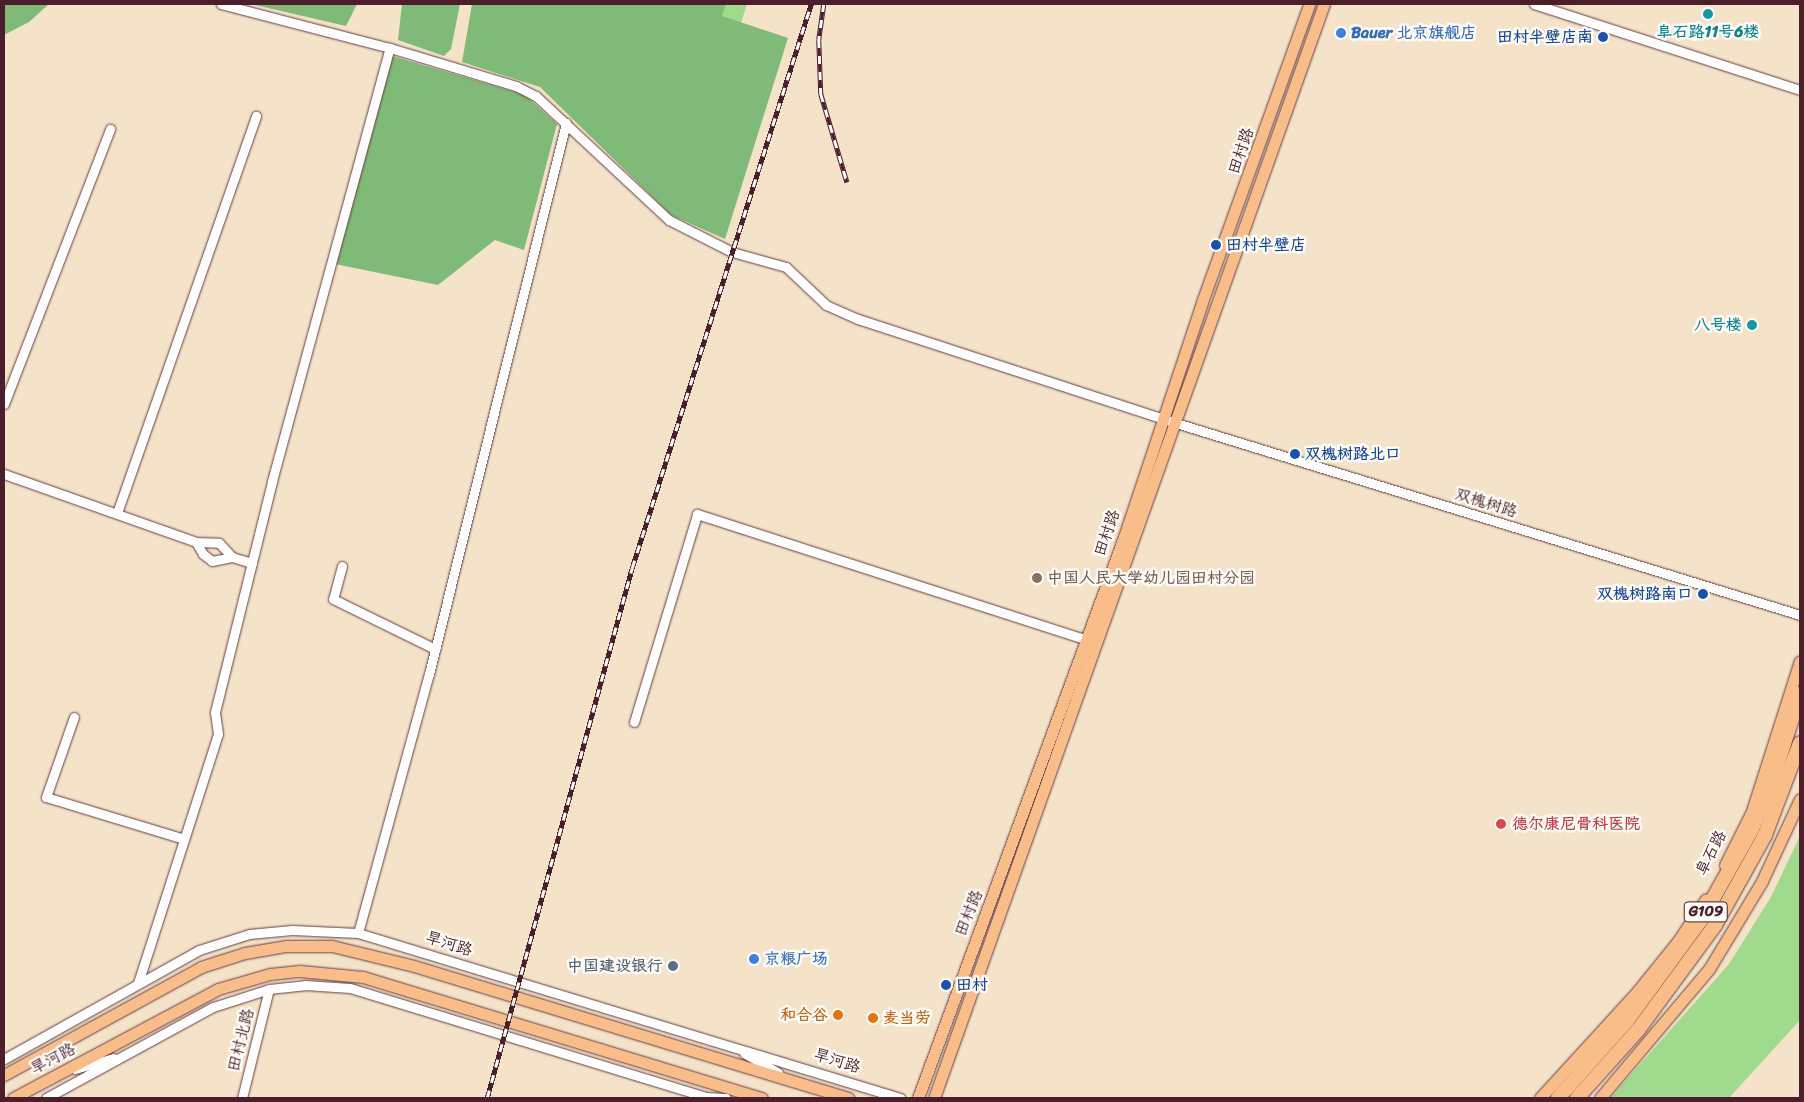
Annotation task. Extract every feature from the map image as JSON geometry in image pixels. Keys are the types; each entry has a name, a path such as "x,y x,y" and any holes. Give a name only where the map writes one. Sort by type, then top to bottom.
{"highway":[{"name":"阜石路","path":"1558,1098 1626,1022 1701,920 1752,829 1770,787 1800,694"},
{"name":"G109","path":"1577,1098 1638,1030 1715,925 1766,835 1800,743"}],"main road":[{"name":"田村路","path":"918,1098 1086,640 1309,4"},
{"name":"田村路","path":"934,1098 1324,4"},
{"name":"阜石路","path":"1540,1098 1642,985 1678,941 1712,890 1752,811 1800,661"},
{"path":"1600,1098 1709,969 1762,881 1800,799"},
{"name":"旱河路","path":"5,1074 201,967 244,953 286,946 323,946 370,953 848,1098"},
{"name":"旱河路","path":"13,1098 218,989 270,974 325,972 363,977 762,1098"}],"street":[{"name":"双槐树路","path":"221,4 390,48 516,86 536,96 669,220 732,252 786,267 826,305 858,319 1176,423 1800,615"},
{"path":"1534,4 1800,90"},
{"path":"138,982 218,734 215,712 252,563 390,48"},
{"path":"117,513 256,116"},
{"path":"358,933 434,649 566,123"},
{"path":"4,404 110,129"},
{"path":"4,474 196,542 219,543 232,557"},
{"path":"634,722 697,514 1086,640"},
{"path":"196,542 202,554 212,561 232,557 252,563"},
{"path":"342,566 333,600 434,649"},
{"path":"74,717 46,797 184,839"},
{"name":"旱河路","path":"4,1059 138,982 199,950 249,934 292,930 358,933 900,1098"},
{"name":"旱河路","path":"46,1098 213,1007 269,989 305,985 350,988 708,1098 726,1098"},
{"name":"田村北路","path":"242,1098 269,989"},
{"path":"730,1045 789,1080"},
{"path":"60,1073 130,1053"}],"green space":[{"path":"4,4 49,4 29,22 4,35"},
{"path":"251,4 357,4 346,26"},
{"path":"402,4 460,4 451,49 444,56 398,40"},
{"path":"472,4 726,4 722,16 788,38 725,239 671,215 540,87 462,62"},
{"path":"726,4 747,4 741,23 721,16"},
{"path":"392,56 525,95 557,124 524,250 495,240 438,285 335,264"},
{"path":"1800,836 1800,1020 1729,1098 1610,1098 1729,964 1771,897"}],"railway":[{"path":"487,1098 632,568 811,4"},
{"path":"824,4 819,40 821,94 847,182"}],"place":[{"name":"阜石路11号6楼","path":"1708,14"},
{"name":"Bauer 北京旗舰店","path":"1341,33"},
{"name":"田村半壁店南","path":"1603,37"},
{"name":"田村半壁店","path":"1216,245"},
{"name":"八号楼","path":"1752,325"},
{"name":"双槐树路北口","path":"1295,454"},
{"name":"中国人民大学幼儿园田村分园","path":"1037,578"},
{"name":"双槐树路南口","path":"1703,594"},
{"name":"德尔康尼骨科医院","path":"1501,824"},
{"name":"京粮广场","path":"754,959"},
{"name":"中国建设银行","path":"673,966"},
{"name":"田村","path":"946,985"},
{"name":"和合谷","path":"838,1015"},
{"name":"麦当劳","path":"873,1018"}]}
